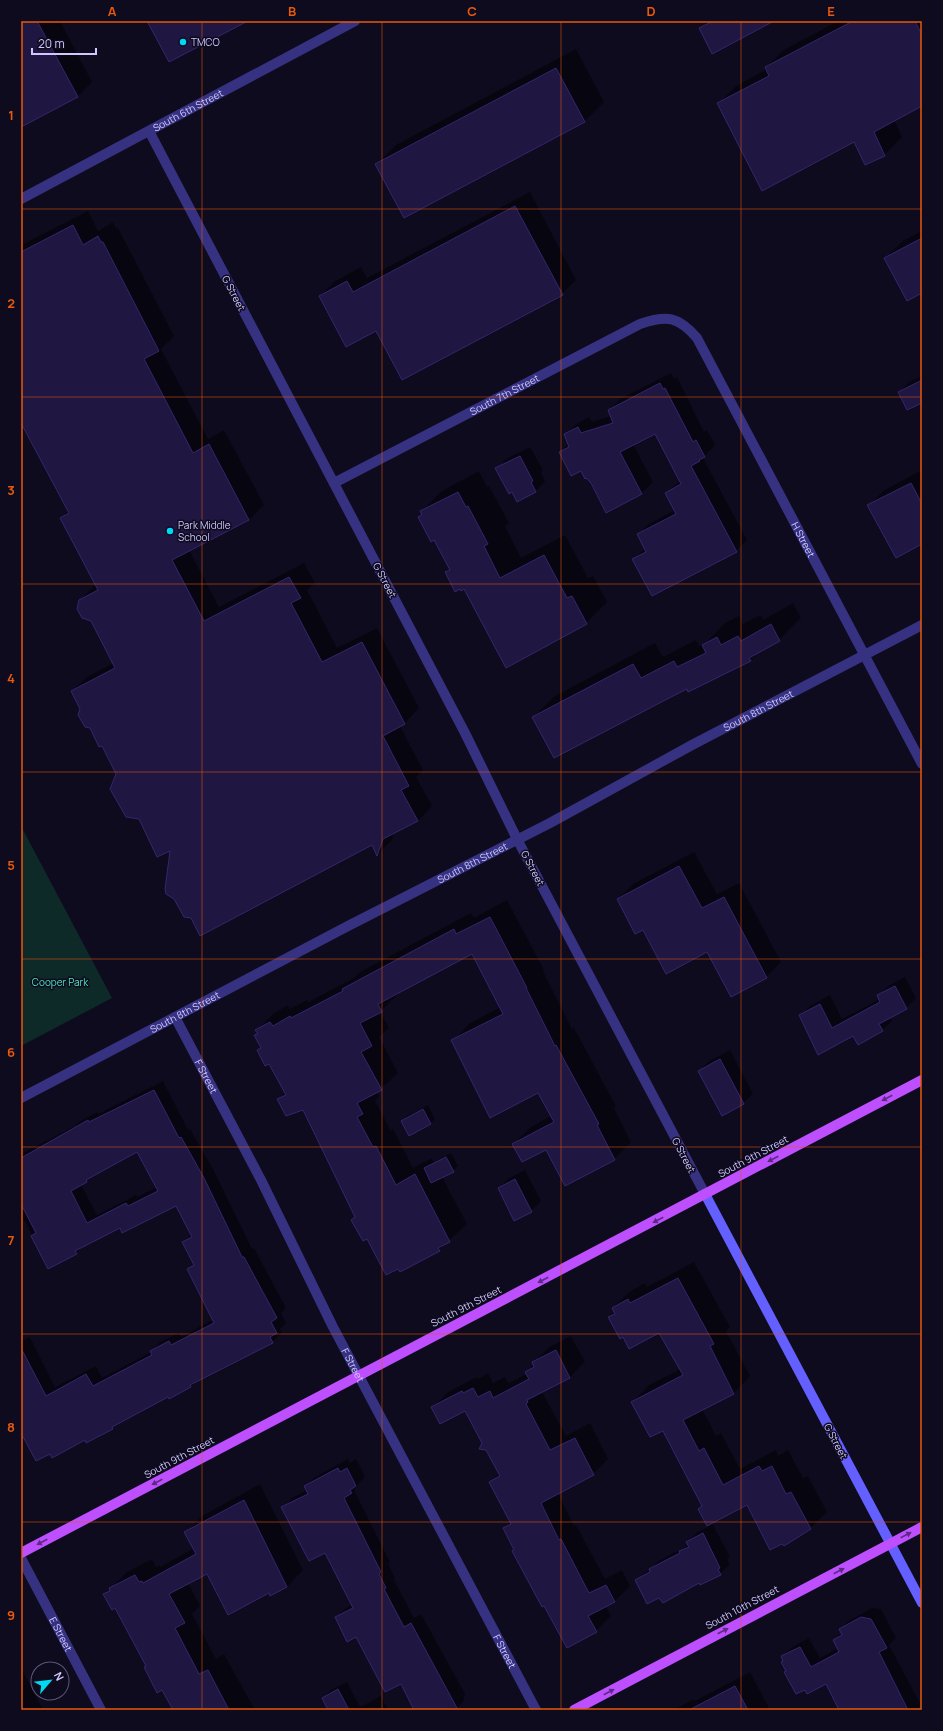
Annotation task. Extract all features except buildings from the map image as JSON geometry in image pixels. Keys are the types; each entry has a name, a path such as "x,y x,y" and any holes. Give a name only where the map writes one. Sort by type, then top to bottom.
{"main road":[{"name":"South 9th Street","path":"21,1553 922,1080"},
{"name":"South 10th Street","path":"574,1710 922,1527"}],"street":[{"name":"South 6th Street","path":"21,199 355,21"},
{"name":"G Street","path":"149,131 465,732 517,839 922,1603"},
{"name":"South 7th Street","path":"334,483 640,324 658,319 678,321"},
{"name":"H Street","path":"678,321 686,326 697,338 922,764"},
{"name":"South 8th Street","path":"21,1098 517,839 922,625"},
{"name":"F Street","path":"175,1017 261,1180 359,1376 536,1710"},
{"name":"E Street","path":"21,1558 101,1710"}],"green space":[{"name":"Cooper Park","path":"21,826 112,998 21,1046"}],"place":[{"name":"TMCO","path":"183,42"},
{"name":"Park Middle School","path":"170,531"}]}
